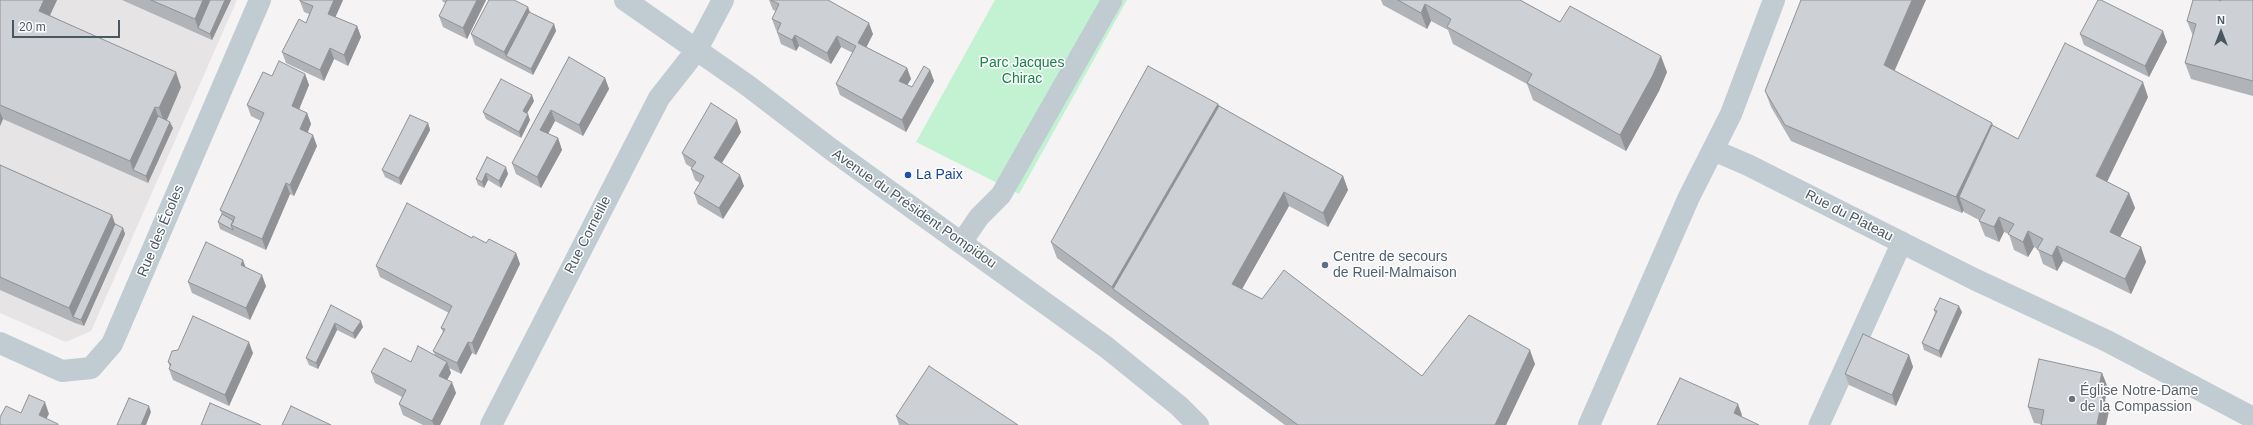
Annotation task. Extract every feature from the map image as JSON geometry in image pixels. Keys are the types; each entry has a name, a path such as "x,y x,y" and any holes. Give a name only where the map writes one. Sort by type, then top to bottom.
{"street":[{"name":"Rue des Écoles","path":"0,343 62,371 91,368 112,344 260,0"},
{"name":"Avenue du Président Pompidou","path":"625,0 696,51 747,85 832,150 1106,347 1179,406 1198,425"},
{"name":"Rue Corneille","path":"491,425 658,98 696,51 723,0"},
{"path":"1589,425 1687,200 1731,114 1774,0"},
{"name":"Rue du Plateau","path":"1713,150 1748,165 1902,242 2107,341 2253,418"}],"lane":[{"path":"962,242 979,216 1001,195 1112,0"},
{"path":"1819,425 1902,242"}],"shaded area":[{"path":"0,0 237,0 91,331 66,342 0,313"}],"green space":[{"name":"Parc Jacques Chirac","path":"995,0 1127,0 1019,194 916,142"}],"building":[{"path":"0,0 44,0 39,11 176,72 159,108 155,107 130,161 0,105"},
{"path":"151,0 203,0 195,19"},
{"path":"210,0 225,0 210,34 198,28"},
{"path":"300,0 334,0 328,14 357,26 344,55 330,48 320,70 282,52 299,19 306,23 313,6"},
{"path":"447,0 477,0 463,28 439,16"},
{"path":"489,0 514,0 528,7 504,52 471,34"},
{"path":"771,0 828,0 869,23 858,43 907,68 899,81 912,87 924,66 930,70 902,120 836,84 856,46 837,36 827,53 795,35 792,40 777,32 781,23 772,19 779,4"},
{"path":"1398,0 1520,0 1560,22 1570,6 1661,56 1653,75 1620,135 1527,83 1532,74 1447,27 1451,19 1425,4 1421,13"},
{"path":"1801,0 1912,0 1884,65 1992,123 1956,197 1785,125 1765,91"},
{"path":"2098,0 2101,0 2163,31 2145,66 2080,34"},
{"path":"2193,0 2253,0 2253,81 2185,63 2196,24 2187,21"},
{"path":"529,12 554,24 531,69 506,56"},
{"path":"2065,43 2143,82 2096,176 2129,193 2110,232 2141,247 2125,279 2057,246 2052,256 2037,249 2043,239 2028,231 2023,242 2008,234 2014,224 1999,217 1994,227 1979,221 1985,210 1959,197 1992,125 2018,139"},
{"path":"569,57 605,78 579,125 551,110 540,130 558,138 537,177 512,163"},
{"path":"279,61 305,74 292,106 307,113 300,129 313,135 290,185 286,183 262,239 231,225 235,217 220,210 264,113 247,105 263,72 272,76"},
{"path":"1148,66 1218,104 1112,287 1051,242"},
{"path":"501,79 532,95 523,111 528,114 519,132 483,112"},
{"path":"711,103 737,120 714,158 740,175 719,208 694,193 704,176 691,169 696,162 682,153"},
{"path":"1219,106 1343,176 1323,213 1284,192 1232,284 1262,299 1284,270 1422,376 1469,315 1530,350 1495,425 1298,425 1113,289"},
{"path":"410,115 428,123 399,178 382,170"},
{"path":"158,116 170,122 146,176 133,170"},
{"path":"487,157 506,167 499,181 486,173 482,182 476,179"},
{"path":"0,165 112,215 69,308 0,277"},
{"path":"407,203 472,238 473,236 486,243 489,239 516,253 472,343 468,342 457,363 433,351 445,329 441,328 452,306 376,266"},
{"path":"222,214 234,221 231,225 233,230 218,222"},
{"path":"115,224 123,228 81,320 73,317"},
{"path":"206,242 243,260 241,265 262,275 246,308 188,282"},
{"path":"1940,298 1959,306 1939,351 1922,343 1937,311 1934,310"},
{"path":"331,305 361,321 353,333 335,323 316,363 306,358"},
{"path":"193,316 249,342 225,395 169,369 171,364 168,362 172,351 178,350"},
{"path":"1863,334 1909,355 1892,395 1845,374"},
{"path":"418,346 447,362 439,376 452,382 432,421 399,404 406,390 371,372 384,348 411,362"},
{"name":"Église Notre-Dame de la Compassion","path":"2039,359 2102,373 2097,394 2103,395 2097,424 2101,425 2041,425 2044,410 2028,407"},
{"path":"929,366 1018,425 909,425 896,416"},
{"path":"1680,378 1738,404 1734,413 1759,425 1657,425"},
{"path":"29,395 45,402 39,415 58,425 0,425 0,417 6,406 21,413"},
{"path":"129,398 149,406 141,425 117,425"},
{"path":"210,403 261,425 201,425"},
{"path":"291,406 331,425 282,425"}],"place":[{"name":"La Paix","path":"908,175"},
{"name":"Centre de secours de Rueil-Malmaison","path":"1325,265"},
{"name":"Église Notre-Dame de la Compassion","path":"2072,399"}]}
